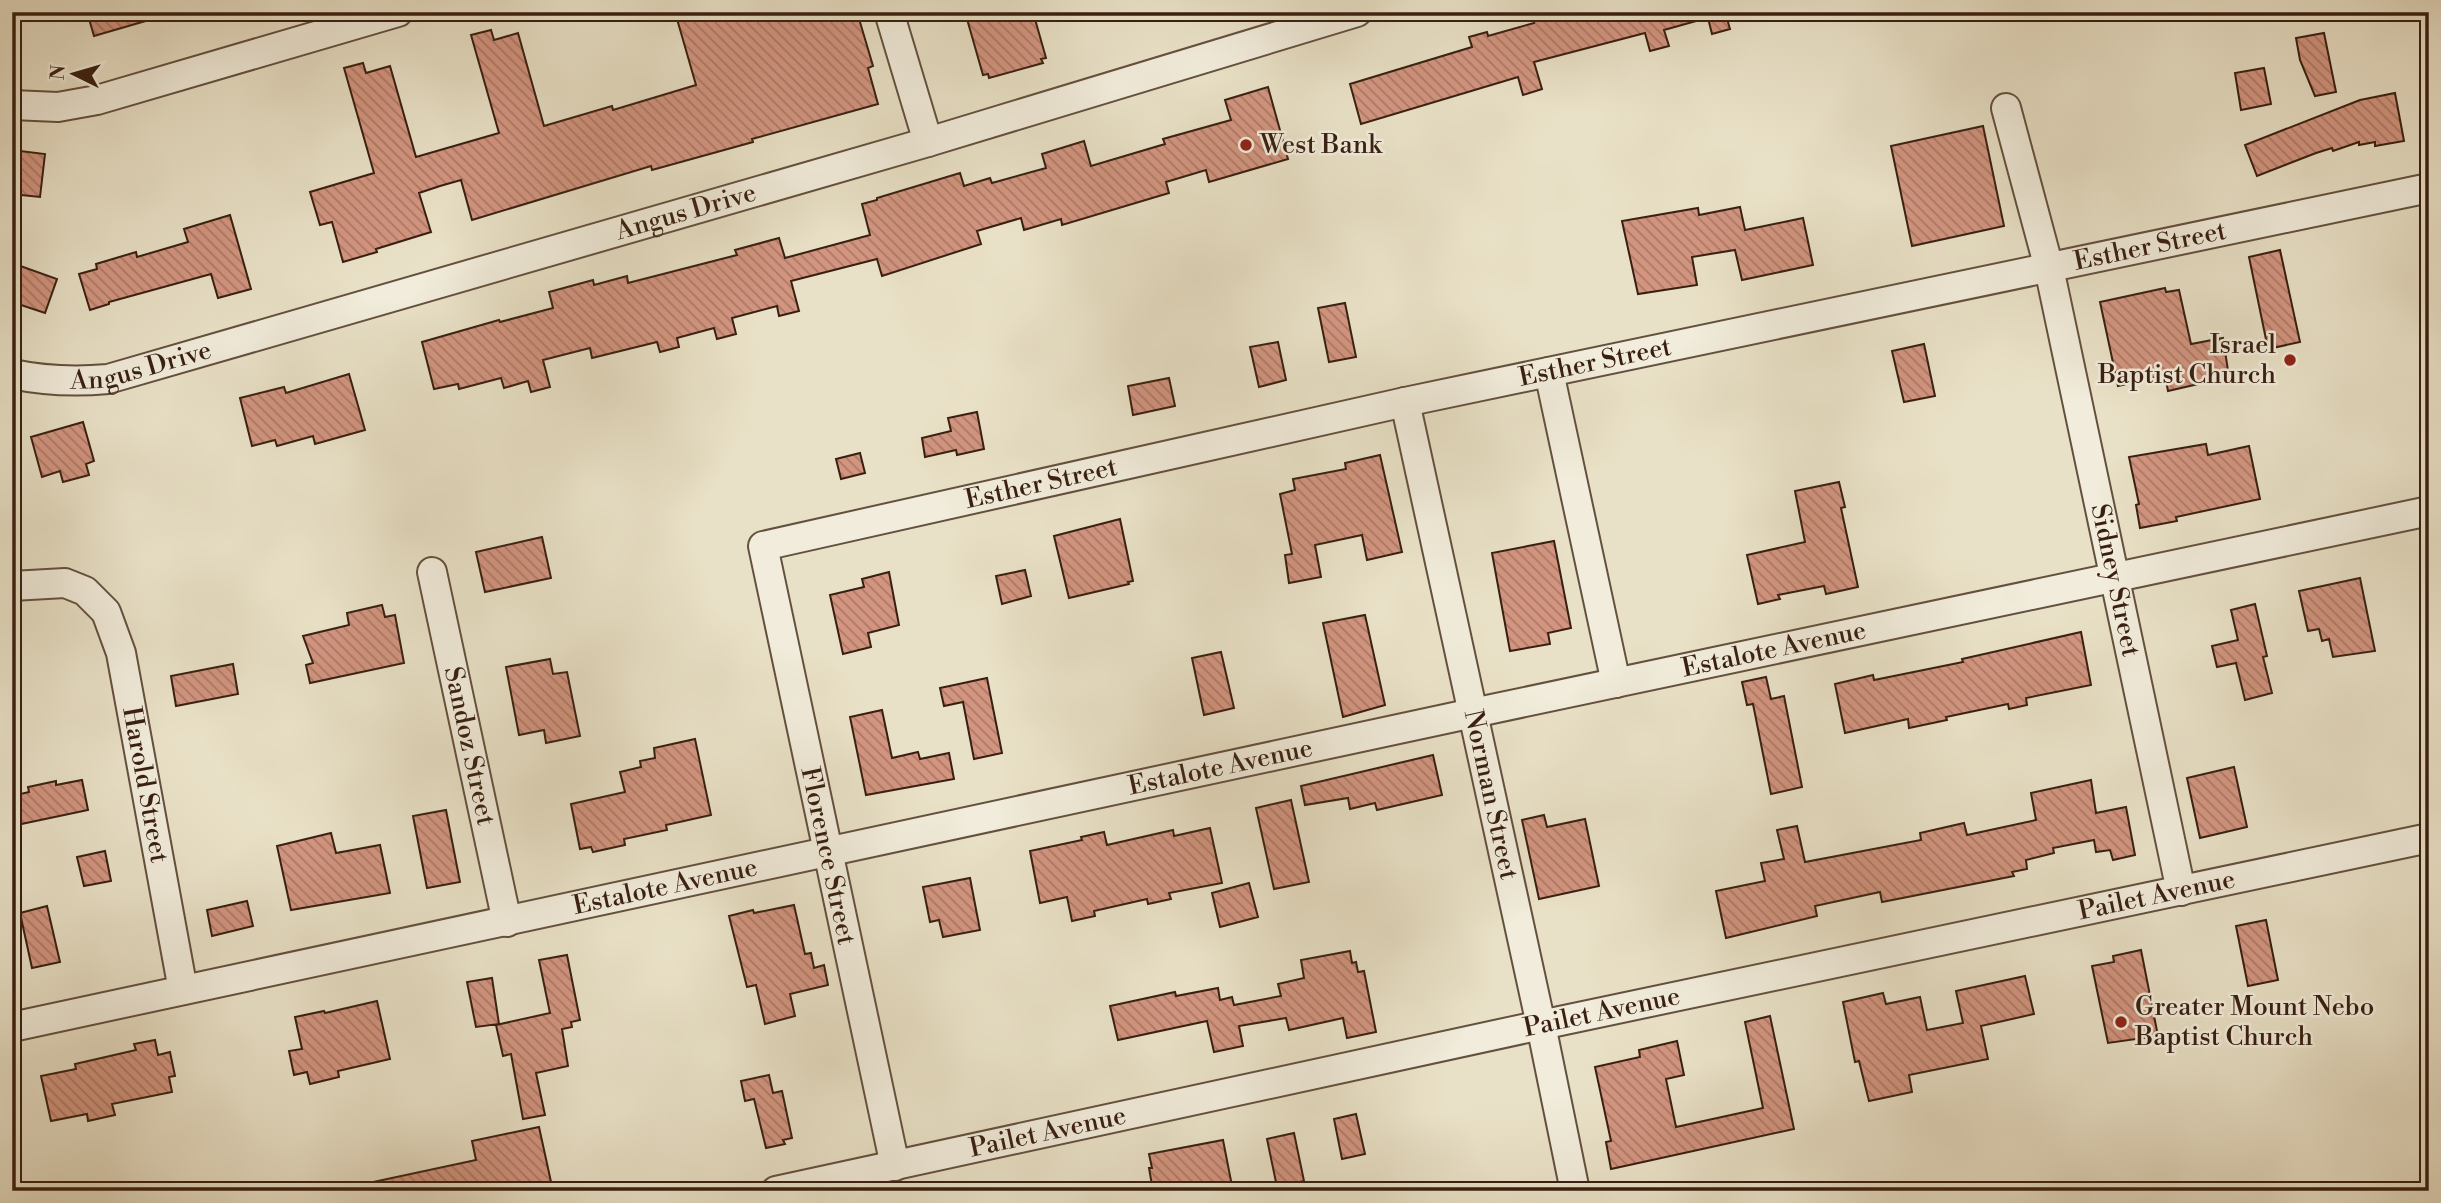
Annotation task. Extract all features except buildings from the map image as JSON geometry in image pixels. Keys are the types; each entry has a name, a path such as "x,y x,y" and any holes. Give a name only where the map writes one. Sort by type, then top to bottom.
{"street":[{"path":"12,105 58,107 97,100 398,12"},
{"path":"890,12 928,142"},
{"name":"Angus Drive","path":"12,374 41,380 76,382 108,379 928,142 1357,12"},
{"name":"Sidney Street","path":"2007,108 2049,268 2181,891"},
{"name":"Esther Street","path":"763,546 1405,402 2429,188"},
{"path":"1549,372 1616,683"},
{"name":"Norman Street","path":"1405,402 1575,1191"},
{"name":"Estalote Avenue","path":"12,1027 2429,511"},
{"name":"Florence Street","path":"763,546 895,1166"},
{"name":"Sandoz Street","path":"432,572 507,922"},
{"name":"Harold Street","path":"12,586 65,583 85,591 106,612 121,653 183,990"},
{"name":"Pailet Avenue","path":"776,1191 1541,1025 2429,838"}],"place":[{"name":"West Bank","path":"1246,145"},
{"name":"Israel Baptist Church","path":"2290,360"},
{"name":"Greater Mount Nebo Baptist Church","path":"2121,1022"}]}
